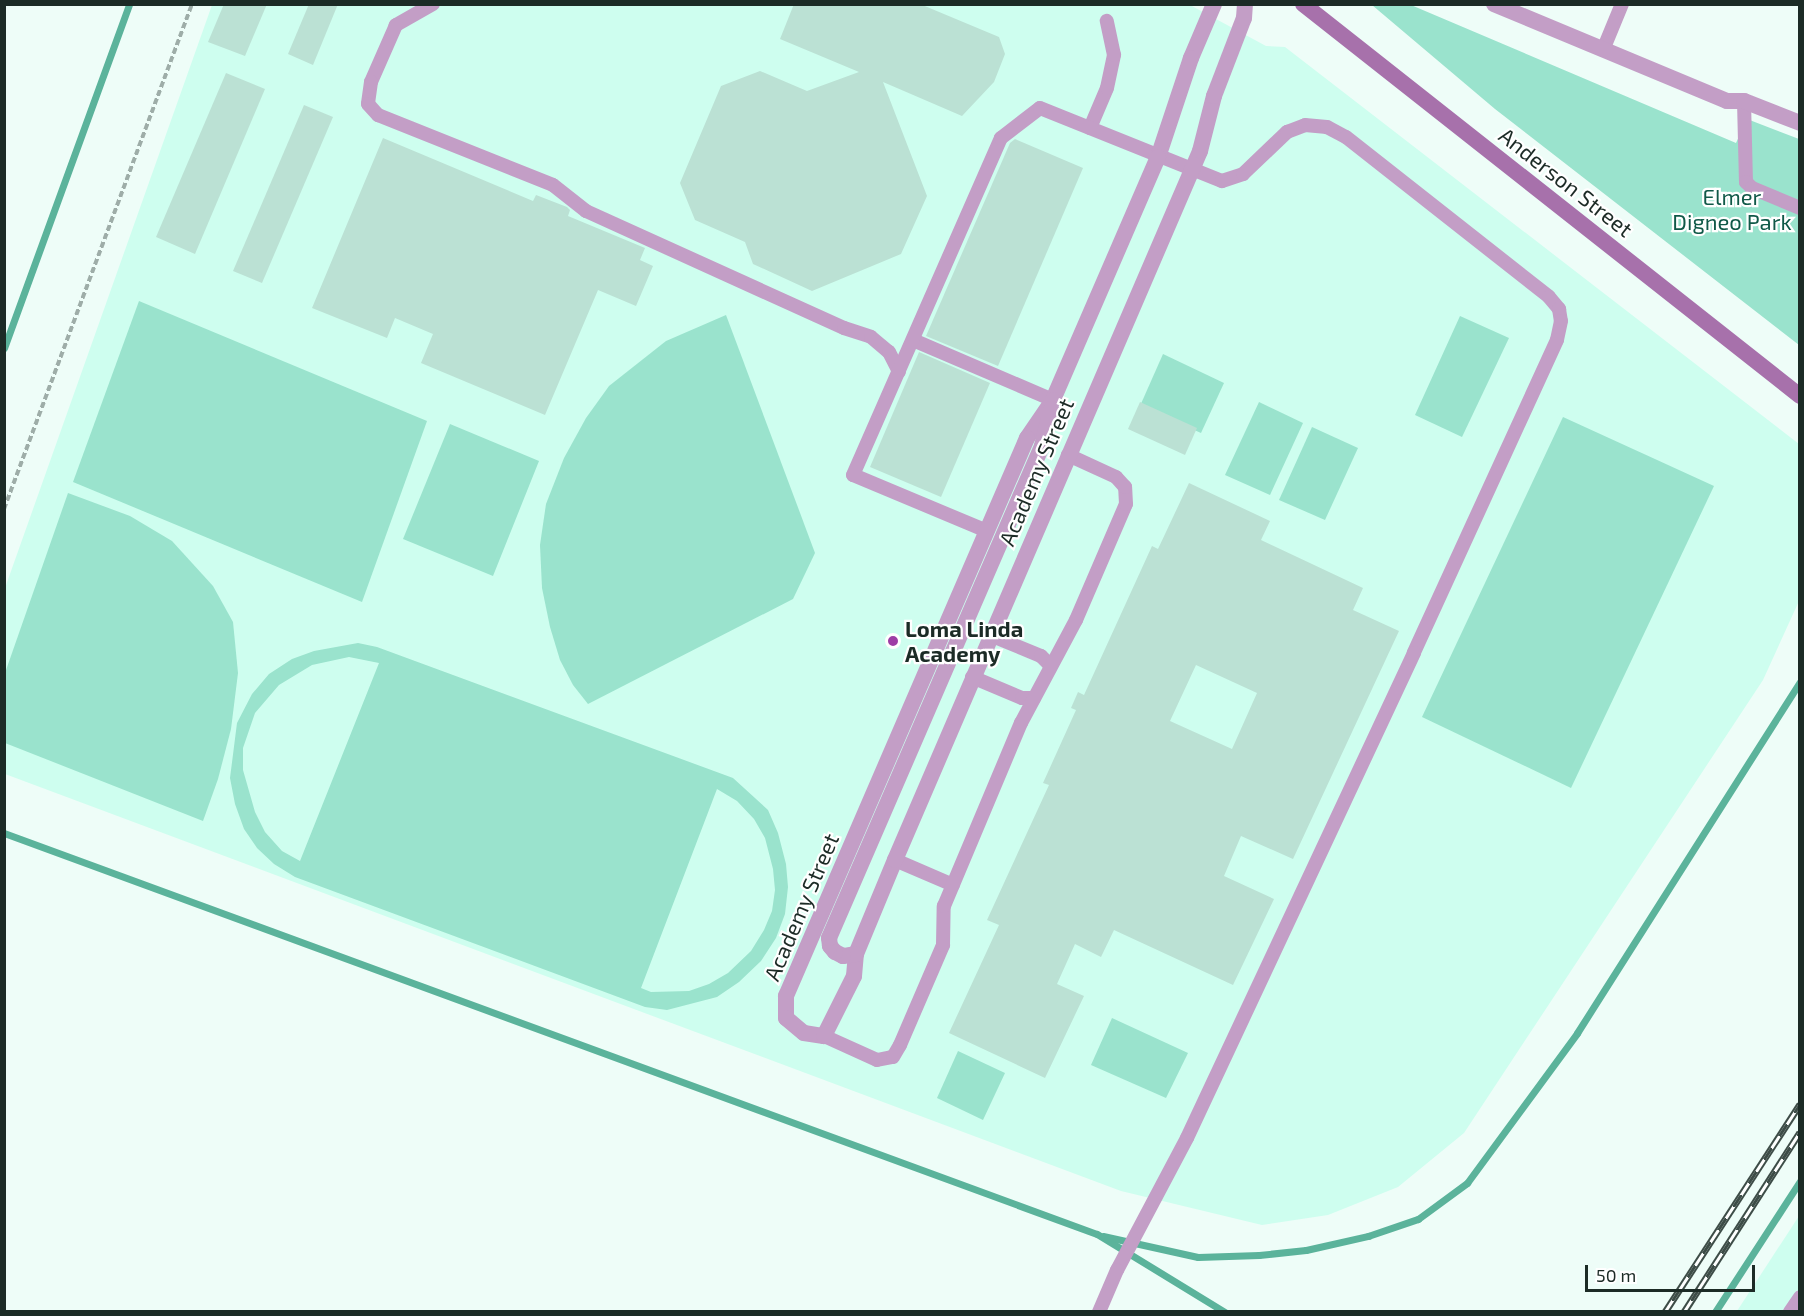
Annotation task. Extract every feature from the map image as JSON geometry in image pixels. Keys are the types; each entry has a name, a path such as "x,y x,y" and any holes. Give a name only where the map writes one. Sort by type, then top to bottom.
{"main road":[{"name":"Anderson Street","path":"1303,4 1800,396"}],"street":[{"name":"Academy Street","path":"856,954 843,956 835,952 830,946 829,938 1042,446 1053,400 1158,157 1191,58 1214,4"},
{"name":"Academy Street","path":"1053,400 1027,438 786,996 786,1017 804,1033 824,1036 854,976 856,954 895,860 1200,151 1215,96 1244,18 1245,4"},
{"path":"1494,4 1727,101 1744,100 1800,123"}],"lane":[{"path":"433,4 396,25 371,82 368,104 378,115 553,185 586,211 844,328 871,337 889,352 899,372"},
{"path":"1604,50 1622,4"},
{"path":"1090,128 1107,88 1114,55 1107,21"},
{"path":"1744,100 1746,182 1752,188 1800,208"},
{"path":"987,531 854,475 1001,138 1040,108 1222,181 1231,180 1243,174 1287,132 1305,125 1327,127 1346,137 1549,297 1559,309 1561,321 1557,340 1409,664 1187,1138 1117,1270 1099,1311"},
{"path":"913,340 1053,400"},
{"path":"824,1036 877,1060 893,1057 944,945 944,906 1021,723 1076,620 1126,504 1125,487 1116,477 1068,455"},
{"path":"990,635 1041,656 1050,665"},
{"path":"972,677 1022,698 1034,698"},
{"path":"895,860 953,885"},
{"path":"1790,1311 1800,1297"}],"path":[{"path":"4,509 192,4"}],"shaded area":[{"name":"Loma Linda Academy","path":"212,5 1190,5 1266,46 1285,47 1799,444 1799,601 1763,680 1464,1133 1398,1187 1328,1215 1262,1225 1121,1191 5,774 5,588"},
{"path":"1799,1216 1799,1311 1737,1311"}],"green space":[{"name":"Elmer Digneo Park","path":"1372,5 1411,5 1736,143 1747,119 1799,139 1799,345 1495,109"},
{"path":"139,301 427,421 362,602 73,482"},
{"path":"726,315 815,553 793,599 588,704 573,685 560,660 550,627 542,588 540,545 546,504 564,458 586,418 609,386 666,341"},
{"path":"1460,316 1509,338 1462,437 1415,415"},
{"path":"1163,354 1224,383 1201,433 1140,406"},
{"path":"1259,402 1303,423 1270,495 1225,475"},
{"path":"1563,417 1714,486 1571,788 1422,717"},
{"path":"450,424 539,461 493,576 403,539"},
{"path":"1312,427 1358,448 1325,520 1279,500"},
{"path":"68,493 130,516 172,541 213,586 233,622 238,673 231,729 218,779 203,821 5,743 5,673"},
{"path":"358,643 377,647 733,778 768,810 778,833 786,864 788,887 785,914 776,938 761,961 739,982 717,997 667,1010 645,1007 295,877 274,864 257,848 244,829 235,804 230,778 237,723 252,694 269,674 292,659 314,651","holes":["349,657 379,663 300,861 282,851 265,832 255,812 243,770 243,748 255,713 279,685 312,665","717,789 737,801 754,819 765,838 773,869 775,890 772,911 751,951 728,973 709,984 689,991 651,992 641,988"]},
{"path":"1112,1018 1188,1053 1166,1098 1091,1065"},
{"path":"958,1051 1005,1073 983,1120 937,1098"}],"building":[{"path":"224,4 267,4 245,56 208,42"},
{"path":"309,4 338,4 313,65 288,54"},
{"path":"794,4 920,4 999,37 1005,54 994,82 962,116 883,82 927,196 901,254 812,291 753,264 745,242 695,220 680,183 721,86 760,71 807,91 859,72 780,39"},
{"path":"226,73 265,89 195,254 156,237"},
{"path":"304,105 333,117 262,283 233,271"},
{"path":"383,138 533,201 536,195 567,207 570,210 568,216 645,248 640,260 653,266 636,306 598,290 545,415 421,363 433,334 395,318 387,338 312,308"},
{"path":"1015,139 1083,168 998,366 926,336 1010,143"},
{"path":"919,352 990,383 941,497 870,467"},
{"path":"1140,402 1197,428 1185,455 1128,429"},
{"path":"1189,483 1270,521 1261,540 1363,588 1353,610 1399,631 1293,859 1241,836 1224,876 1274,899 1233,985 1114,930 1101,957 1075,944 1057,984 1084,996 1045,1078 949,1033 999,925 987,920 1049,785 1043,783 1076,710 1071,708 1078,692 1084,695 1152,546 1158,549","holes":["1196,665 1257,693 1232,749 1170,721"]}],"waterway":[{"path":"4,348 129,4"},
{"path":"1103,1236 1198,1257 1259,1255 1306,1250 1368,1236 1418,1219 1467,1183 1577,1033 1800,682"},
{"path":"4,833 1097,1234 1225,1312"},
{"path":"1715,1312 1800,1181"}],"railway":[{"path":"1665,1312 1800,1104"},
{"path":"1684,1312 1800,1132"}],"place":[{"name":"Loma Linda Academy","path":"893,641"}]}
